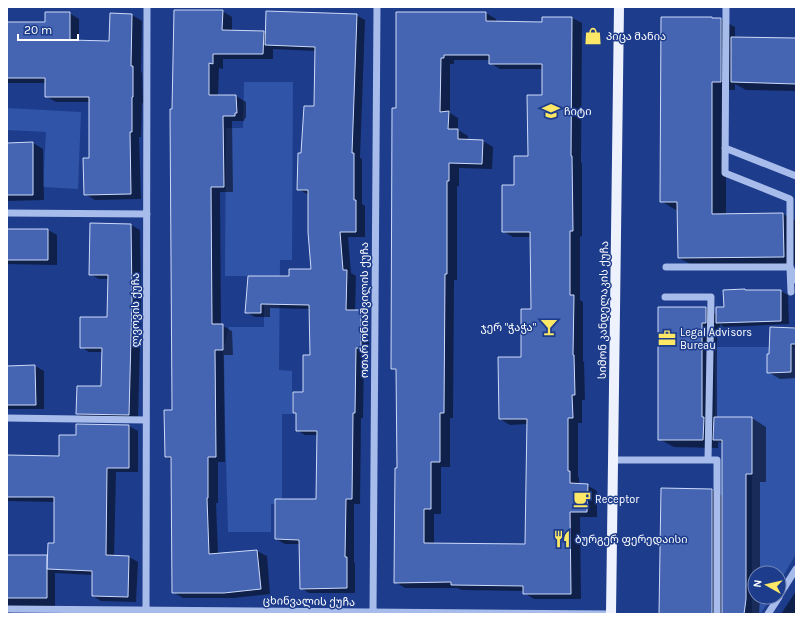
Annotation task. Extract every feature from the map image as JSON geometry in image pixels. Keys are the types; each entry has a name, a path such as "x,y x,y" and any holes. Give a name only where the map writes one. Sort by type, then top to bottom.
{"main road":[{"name":"სიმონ კანდელაკის ქუჩა","path":"611,614 619,7"}],"street":[{"name":"ლვოვის ქუჩა","path":"146,612 147,7"},
{"name":"ოთარ ონიაშვილის ქუჩა","path":"373,613 377,7"},
{"path":"726,7 725,173 790,199 790,292"},
{"path":"725,148 796,176"},
{"path":"7,213 147,214"},
{"path":"666,267 790,267"},
{"path":"790,267 796,280"},
{"path":"665,296 711,297 708,460"},
{"path":"7,418 146,420"},
{"path":"613,460 717,460 717,614"},
{"path":"787,584 796,569"},
{"path":"768,614 774,605"},
{"name":"ცხინვალის ქუჩა","path":"7,609 146,612 611,614"}],"shaded area":[{"path":"244,82 293,82 292,260 280,260 279,370 292,371 292,414 282,414 282,504 271,504 271,532 228,532 223,350 229,327 264,327 264,276 225,276 226,128 243,128"},
{"path":"7,108 81,112 78,189 43,187 46,132 7,130"},
{"path":"715,347 796,347 796,554 787,569 787,565 752,565 752,439 715,438"},
{"path":"752,605 766,605 761,613 752,613"}],"building":[{"path":"174,10 223,10 222,30 264,31 263,54 213,54 213,64 209,63 209,95 236,95 237,113 235,113 235,116 223,116 224,187 211,187 212,324 223,324 223,350 215,350 216,457 208,457 207,498 209,554 257,550 261,589 224,593 172,593 171,457 165,457 164,410 172,410 170,109 172,109"},
{"path":"266,11 357,14 352,153 354,153 356,232 340,232 343,270 347,270 346,310 361,310 361,348 356,348 355,413 353,413 352,499 346,499 345,557 347,557 347,588 300,589 299,540 275,539 275,499 316,499 317,431 296,431 296,413 293,413 293,392 303,392 303,355 310,355 309,305 261,304 261,313 245,313 248,276 289,276 289,269 311,269 308,232 308,190 297,190 298,153 301,153 304,106 314,106 315,47 265,45"},
{"path":"45,12 70,12 70,40 109,41 110,13 132,14 131,66 133,66 133,97 132,132 130,132 131,194 84,195 83,158 89,158 89,97 45,97 45,78 7,78 7,22 45,22"},
{"path":"396,12 486,12 486,21 542,22 542,17 572,17 571,156 573,231 570,231 570,295 574,295 573,355 575,395 572,395 573,418 568,418 568,471 570,471 570,483 588,484 587,512 570,512 571,594 523,594 523,586 451,585 451,582 394,583 395,468 397,468 396,369 391,369 392,108 396,108","holes":["444,55 489,55 489,64 542,64 542,95 527,95 528,156 514,156 514,185 502,185 502,232 530,232 531,309 521,309 521,357 498,357 499,419 527,419 525,544 424,543 424,509 431,509 431,462 440,462 440,413 444,413 445,274 447,274 447,181 449,181 449,163 482,164 483,140 458,139 458,129 448,129 449,111 440,112 441,58 444,58"]},
{"path":"661,17 721,18 721,82 712,82 712,214 783,213 784,257 678,258 677,202 660,202"},
{"path":"731,37 796,38 796,84 731,82"},
{"path":"33,142 33,195 7,195 7,143"},
{"path":"90,223 131,224 132,298 129,415 76,414 77,386 101,386 102,348 80,348 80,317 107,317 108,275 89,275"},
{"path":"7,229 48,229 48,260 7,260"},
{"path":"723,290 781,290 781,321 716,323 716,307 724,307"},
{"path":"658,307 706,307 706,323 702,323 703,440 658,440"},
{"path":"770,327 796,328 796,344 791,344 791,372 767,373 767,354 769,354"},
{"path":"35,365 36,405 7,405 7,366"},
{"path":"714,417 752,417 752,474 746,474 746,599 744,614 722,614 722,440 713,440"},
{"path":"76,424 129,425 129,468 107,468 106,555 129,556 128,597 92,596 92,571 47,569 48,543 54,543 54,497 7,497 7,455 59,456 59,435 76,435"},
{"path":"661,488 712,489 712,614 659,614"},
{"path":"7,555 47,555 47,598 7,598"}],"place":[{"name":"პიცა მანია","path":"593,36"},
{"name":"ჩიტი","path":"551,111"},
{"name":"ჯერ \"ჭაჭა\"","path":"549,327"},
{"name":"Legal Advisors Bureau","path":"667,338"},
{"name":"Receptor","path":"582,499"},
{"name":"ბურგერ ფერედაისი","path":"562,539"}]}
